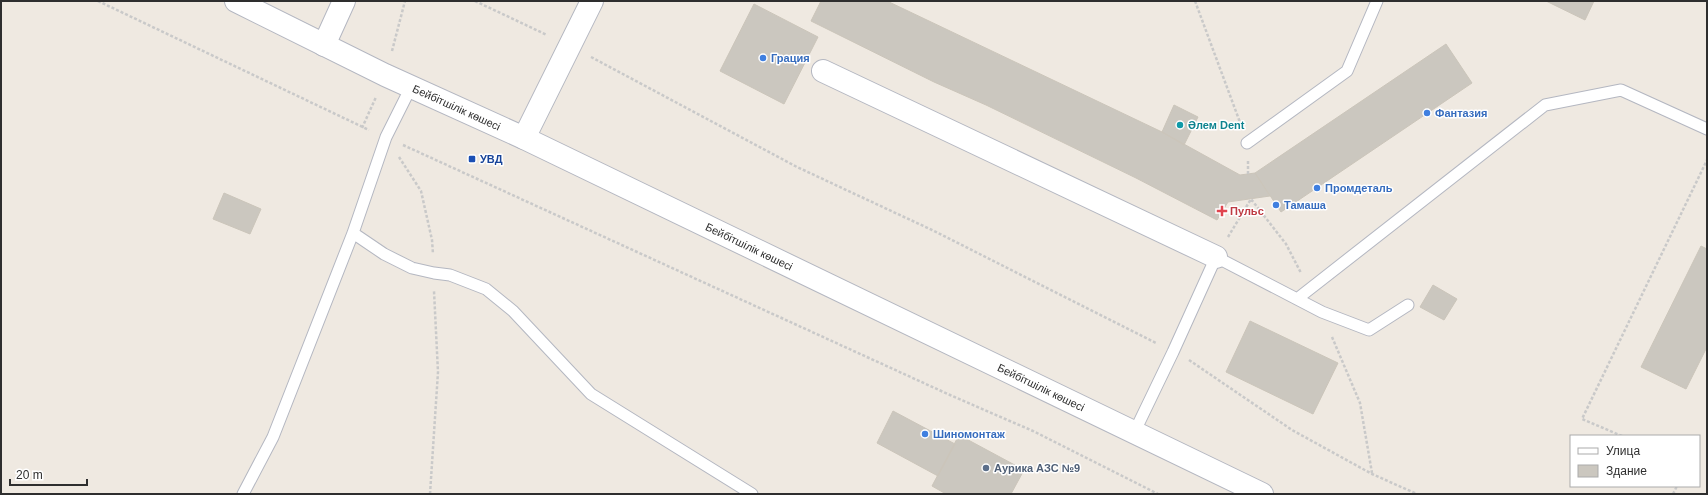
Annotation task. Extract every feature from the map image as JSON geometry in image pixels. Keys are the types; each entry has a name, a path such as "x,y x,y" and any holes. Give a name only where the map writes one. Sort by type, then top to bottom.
{"street":[{"name":"Бейбітшілік көшесі","path":"236,1 411,87 524,138 1262,494"},
{"path":"324,45 344,1"},
{"path":"524,138 592,1"},
{"path":"823,71 1216,257"}],"lane":[{"path":"1247,143 1347,71 1377,1"},
{"path":"243,494 273,437 353,233 386,137 411,87"},
{"path":"1297,299 1545,106 1621,90 1707,129"},
{"path":"353,233 384,254 412,268 450,275 486,289 513,311 591,394 752,494"},
{"path":"1134,433 1174,352 1216,257 1322,312 1369,330 1408,305"}],"path":[{"path":"98,1 362,128 386,137 950,395 1033,431 1158,494"},
{"path":"475,1 571,46 797,167 932,230 1174,352 1292,430 1372,474 1417,494"},
{"path":"1195,1 1247,143 1248,174"},
{"path":"386,137 421,191 432,240 438,372 430,494"},
{"path":"1620,435 1582,419 1707,160"},
{"path":"1216,257 1251,199"}],"building":[{"path":"821,1 887,1 1162,132 1240,175 1255,173 1270,196 1228,202 1217,220 1136,178 986,105 934,82 811,21"},
{"path":"1546,1 1594,1 1585,20"},
{"path":"754,4 818,37 784,104 720,71"},
{"path":"1446,44 1472,83 1281,212 1255,173"},
{"name":"Әлем Dent","path":"1174,105 1198,117 1184,145 1162,132"},
{"path":"224,193 261,209 250,234 213,219"},
{"path":"1701,246 1707,249 1707,347 1686,389 1641,367"},
{"path":"1433,285 1457,299 1444,320 1420,307"},
{"path":"1250,321 1338,363 1313,414 1226,372"},
{"path":"893,411 955,444 938,476 877,443"},
{"path":"959,435 1024,470 1011,494 946,494 932,486"}],"place":[{"name":"Грация","path":"763,58"},
{"name":"Фантазия","path":"1427,113"},
{"name":"Әлем Dent","path":"1180,125"},
{"name":"УВД","path":"472,159"},
{"name":"Промдеталь","path":"1317,188"},
{"name":"Тамаша","path":"1276,205"},
{"name":"Пульс","path":"1222,211"},
{"name":"Шиномонтаж","path":"925,434"},
{"name":"Аурика АЗС №9","path":"986,468"}]}
